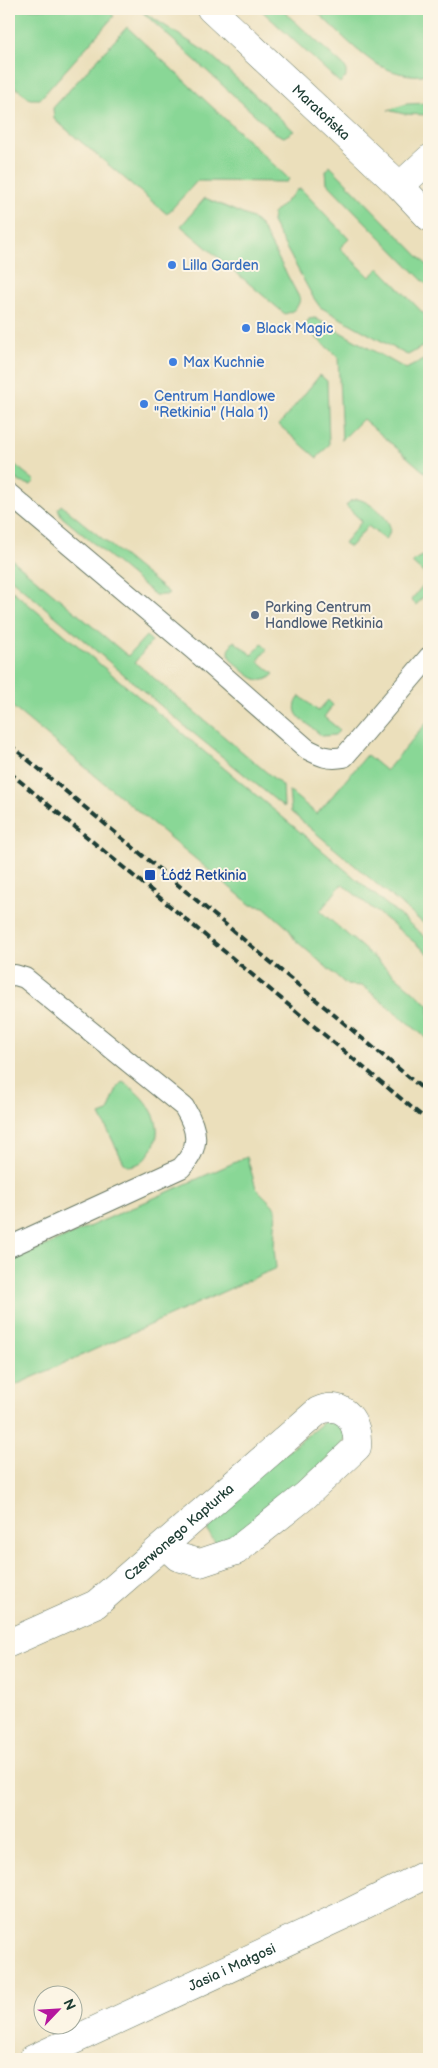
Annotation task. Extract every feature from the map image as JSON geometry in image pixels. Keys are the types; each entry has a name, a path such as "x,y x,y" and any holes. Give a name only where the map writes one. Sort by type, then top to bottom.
{"street":[{"name":"Maratońska","path":"211,9 400,186 429,217"},
{"path":"400,186 429,159"},
{"name":"Czerwonego Kapturka","path":"9,1643 96,1604 318,1410 327,1407 338,1408 354,1423 358,1436 357,1448 298,1502 236,1551 200,1562 178,1557 165,1545"},
{"name":"Jasia i Małgosi","path":"33,2059 346,1914 429,1873"}],"lane":[{"path":"9,494 194,650 307,749 320,756 331,760 344,757 429,658"},
{"path":"9,976 15,975 25,978 184,1107 192,1120 196,1136 192,1155 181,1168 9,1247"}],"green space":[{"path":"9,9 107,9 114,16 40,99 30,99 9,82"},
{"path":"139,9 212,56 294,131 284,137 275,133"},
{"path":"260,9 281,9 346,68 346,77 340,83"},
{"path":"314,9 429,9 429,73 407,75 382,67 355,48"},
{"path":"127,27 289,179 287,182 197,181 167,214 54,119 53,108"},
{"path":"429,103 429,115 404,114 388,110 407,104"},
{"path":"330,166 429,267 429,287 327,183 326,171"},
{"path":"301,189 349,239 340,248 370,277 379,268 429,319 429,343 408,355 320,307 272,222 273,214 297,190"},
{"path":"205,198 252,218 261,226 300,299 295,309 285,314 181,226"},
{"path":"315,318 406,369 429,357 429,476 363,419 342,440 338,357 304,327 309,319"},
{"path":"320,375 327,381 329,445 317,458 279,425"},
{"path":"9,460 35,481 31,485 20,482 9,473"},
{"path":"357,499 372,506 386,519 390,528 386,540 368,526 350,547 344,543 362,521 346,506 350,501"},
{"path":"61,505 169,593 166,595 155,595 62,517 58,509"},
{"path":"423,556 429,557 429,578 412,563"},
{"path":"9,557 128,656 146,636 152,641 135,662 283,786 284,807 187,728 9,577"},
{"path":"429,578 429,590 416,605 411,600"},
{"path":"9,588 429,940 429,954 342,884 320,911 429,1005 429,1040 363,986 347,985 294,939 289,929 264,907 251,905 9,704"},
{"path":"234,641 252,655 262,644 267,649 258,661 274,674 263,680 258,680 247,674 230,658 229,651"},
{"path":"300,696 318,711 328,700 333,705 324,717 340,730 335,735 322,736 299,717 295,706"},
{"path":"429,720 429,928 291,812 289,791 317,814 367,755 386,771"},
{"path":"123,1081 146,1103 156,1121 157,1131 150,1152 142,1162 129,1166 124,1163 100,1115 108,1112 118,1086"},
{"path":"247,1157 256,1188 276,1208 274,1248 276,1268 9,1388 9,1262"},
{"path":"324,1422 336,1424 341,1428 346,1438 338,1451 220,1549 208,1532 206,1517"}],"railway":[{"path":"9,744 429,1094"},
{"path":"9,772 429,1122"}],"place":[{"name":"Lilla Garden","path":"172,265"},
{"name":"Black Magic","path":"246,328"},
{"name":"Max Kuchnie","path":"173,362"},
{"name":"Centrum Handlowe \"Retkinia\" (Hala 1)","path":"144,404"},
{"name":"Parking Centrum Handlowe Retkinia","path":"255,615"},
{"name":"Łódź Retkinia","path":"150,875"}]}
